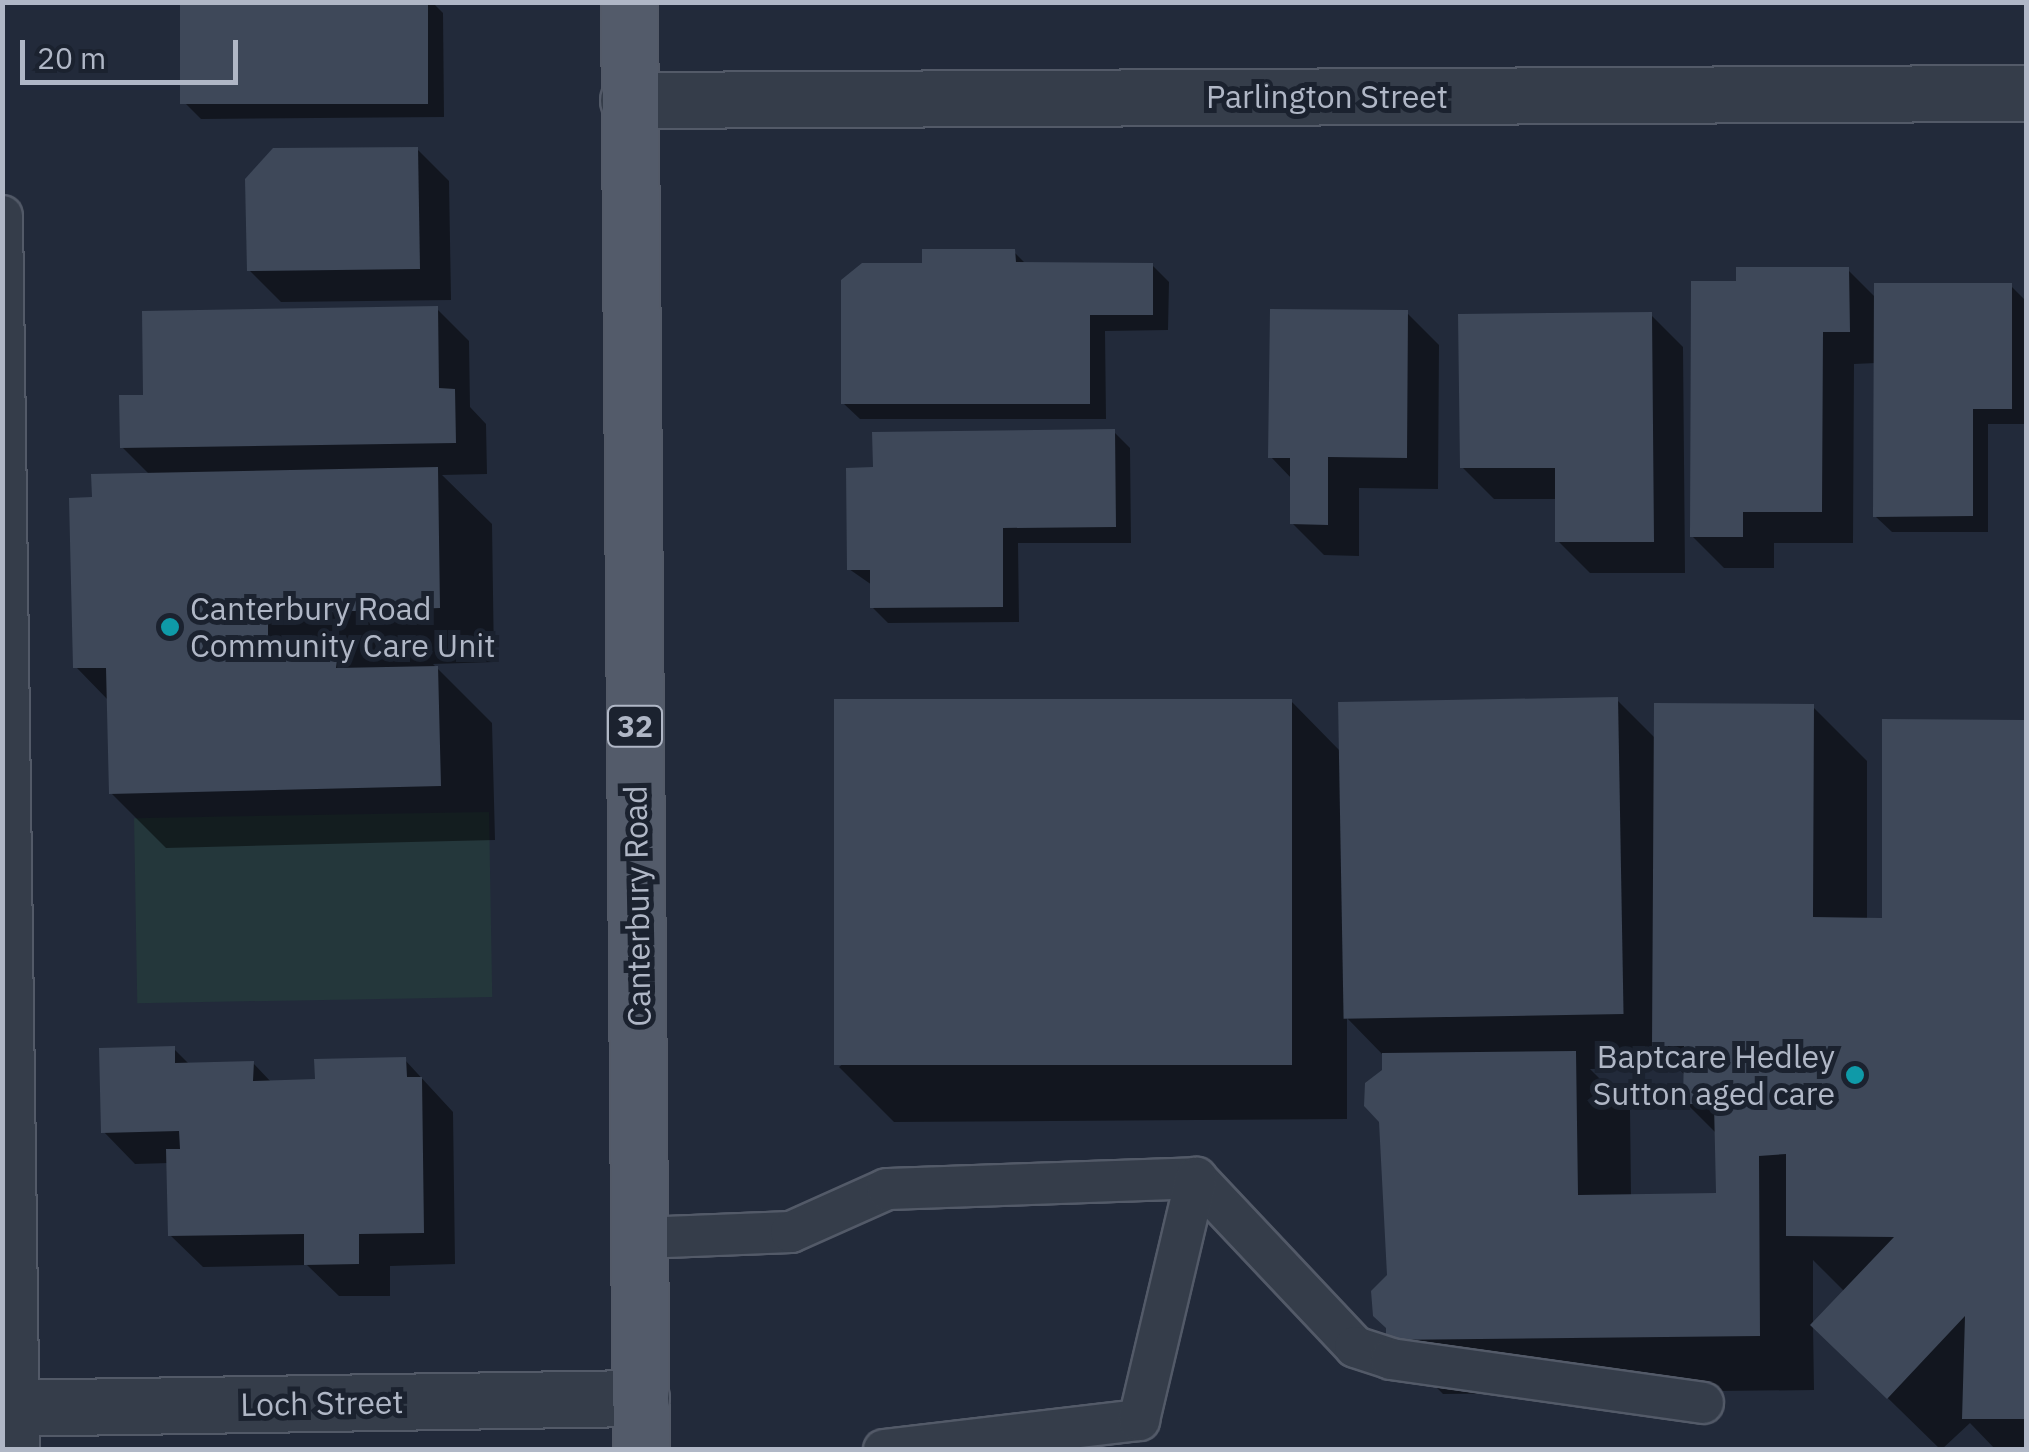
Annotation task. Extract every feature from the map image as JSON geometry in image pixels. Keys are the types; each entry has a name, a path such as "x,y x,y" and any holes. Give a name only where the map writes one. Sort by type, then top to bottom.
{"main road":[{"name":"Canterbury Road","path":"628,2 641,1424"}],"street":[{"name":"Parlington Street","path":"628,100 2026,93"},
{"name":"Loch Street","path":"13,1422 641,1424"}],"lane":[{"path":"2,216 13,1422"},
{"path":"641,1238 791,1232 888,1190 1196,1178 1356,1347 1392,1359 1703,1403"},
{"path":"884,1450 1139,1420 1196,1178"}],"green space":[{"path":"489,812 492,997 137,1003 134,818"}],"building":[{"path":"180,2 428,2 428,104 180,104"},
{"path":"418,147 420,269 247,271 245,179 273,148"},
{"path":"922,249 1015,249 1016,262 1153,263 1153,315 1090,315 1090,404 841,404 841,280 862,263 922,263"},
{"path":"1736,267 1849,267 1850,332 1823,332 1822,512 1743,512 1743,537 1690,537 1691,281 1736,281"},
{"path":"1874,283 2012,283 2012,409 1973,409 1973,516 1873,517"},
{"path":"438,306 439,388 455,389 456,443 120,448 119,395 143,395 142,311"},
{"path":"1270,309 1408,310 1407,458 1328,457 1328,525 1290,524 1290,458 1268,458"},
{"path":"1652,312 1654,542 1555,542 1555,468 1460,468 1458,314"},
{"path":"1115,429 1116,527 1003,528 1003,607 870,608 870,570 847,570 846,468 873,467 872,432"},
{"name":"Canterbury Road Community Care Unit","path":"438,467 440,608 268,614 268,660 292,642 315,641 337,660 336,668 438,666 441,786 109,794 106,668 73,668 69,498 92,497 91,474"},
{"name":"Baptcare Hedley Sutton aged care","path":"1618,697 1624,1014 1344,1019 1338,702"},
{"path":"834,699 1292,699 1292,1065 834,1065"},
{"name":"Baptcare Hedley Sutton aged care","path":"1654,703 1814,704 1813,917 1882,918 1882,719 2026,720 2026,1419 1962,1419 1965,1316 1887,1399 1810,1325 1894,1237 1786,1236 1786,1154 1759,1156 1760,1336 1386,1340 1386,1328 1373,1316 1371,1291 1387,1275 1379,1122 1364,1106 1365,1083 1382,1070 1382,1053 1576,1051 1578,1195 1716,1193 1714,1104 1683,1104 1684,1046 1652,1046"},
{"path":"175,1046 175,1063 254,1061 253,1081 315,1079 314,1059 406,1057 407,1077 422,1077 424,1233 359,1234 359,1264 304,1265 304,1234 168,1236 166,1149 180,1149 179,1131 101,1133 99,1048"}],"place":[{"name":"Canterbury Road Community Care Unit","path":"170,627"},
{"name":"Baptcare Hedley Sutton aged care","path":"1855,1075"}]}
